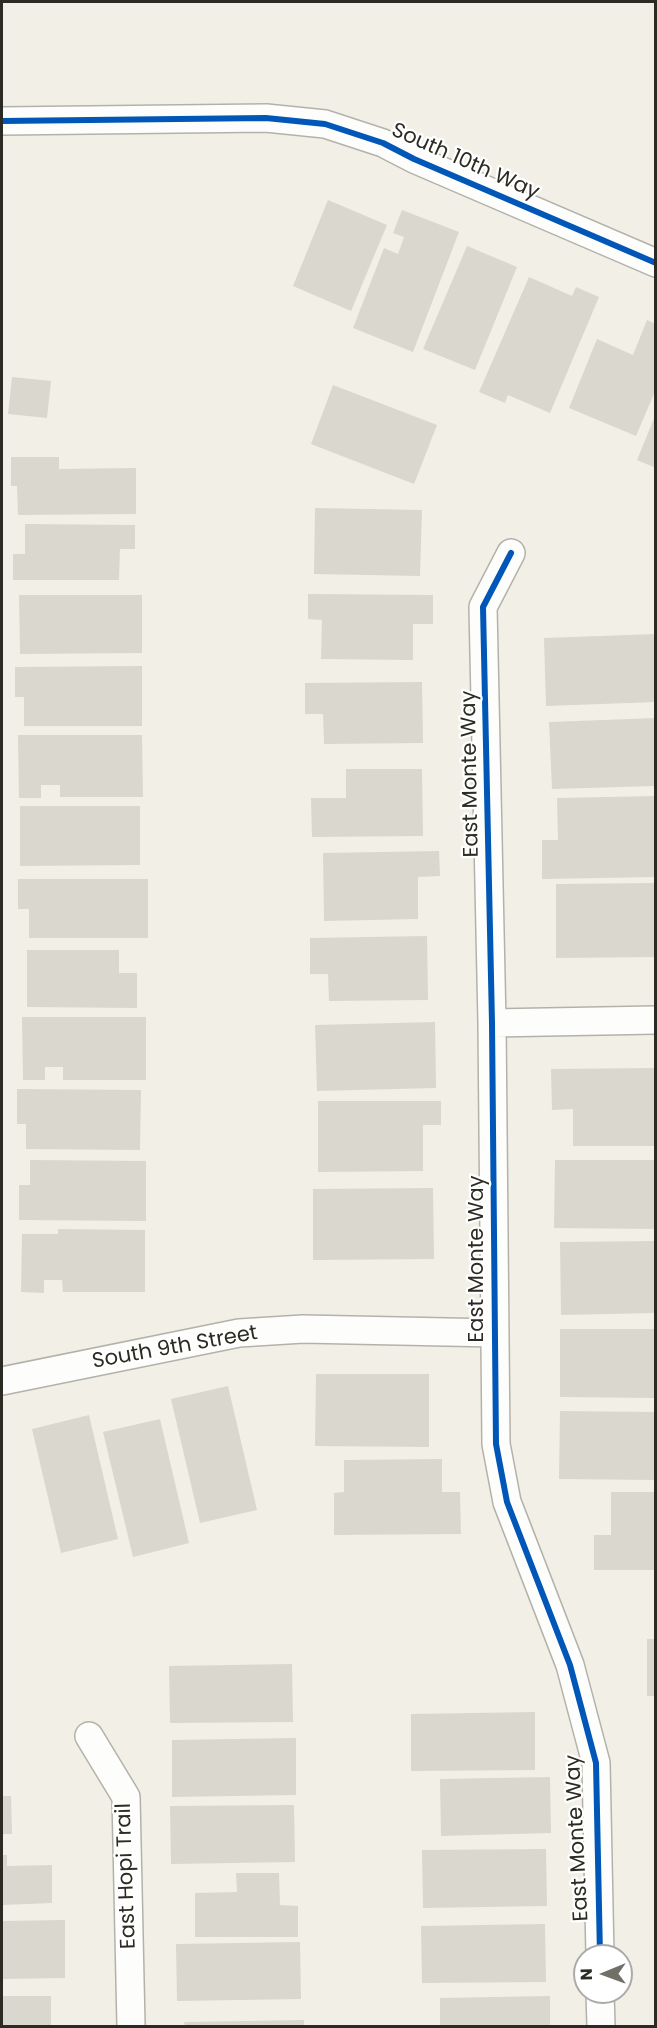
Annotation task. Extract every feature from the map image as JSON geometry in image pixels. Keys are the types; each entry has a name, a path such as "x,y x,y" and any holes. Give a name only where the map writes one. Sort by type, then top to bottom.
{"street":[{"name":"South 10th Way","path":"2,121 266,118 325,124 383,143 414,159 656,263"},
{"name":"East Monte Way","path":"511,553 483,607 492,1023 496,1443 507,1502 570,1665 596,1763 600,1944"},
{"path":"492,1023 656,1020"},
{"name":"South 9th Street","path":"2,1381 239,1333 303,1329 495,1333"},
{"name":"East Hopi Trail","path":"89,1736 126,1797 131,2026"},
{"path":"600,2004 601,2026"}],"building":[{"path":"328,200 387,225 351,311 293,286"},
{"path":"402,210 459,232 413,352 353,328 384,248 398,254 404,237 393,233"},
{"path":"467,246 517,267 475,370 423,349"},
{"path":"529,277 572,296 576,287 599,297 550,413 508,395 505,403 479,392"},
{"path":"647,320 656,324 656,389 636,436 569,408 597,339 633,355"},
{"path":"12,377 51,381 47,418 8,414"},
{"path":"333,385 437,425 414,484 311,444"},
{"path":"656,416 656,468 637,460"},
{"path":"11,457 59,457 59,469 136,468 136,514 18,515 17,486 11,486"},
{"path":"315,508 422,510 420,576 314,574"},
{"path":"25,524 135,525 135,549 120,549 119,580 13,580 13,554 25,554"},
{"path":"308,594 433,595 433,624 413,624 413,660 321,659 322,620 308,619"},
{"path":"19,595 142,595 142,653 20,654"},
{"path":"656,634 656,702 546,706 544,638"},
{"path":"142,666 142,726 24,726 24,697 15,697 15,667"},
{"path":"422,682 423,743 324,744 323,714 305,714 305,683"},
{"path":"656,718 656,786 552,789 549,722"},
{"path":"18,735 142,735 143,797 60,797 60,785 41,785 41,798 19,798"},
{"path":"346,769 422,769 423,836 312,837 311,798 346,798"},
{"path":"656,796 656,877 542,879 542,840 558,840 557,798"},
{"path":"20,806 140,806 140,865 20,866"},
{"path":"439,851 440,876 418,877 418,919 324,921 323,853"},
{"path":"18,879 148,879 148,938 29,938 29,909 18,909"},
{"path":"656,883 656,957 556,958 556,884"},
{"path":"427,936 428,1000 329,1001 328,974 310,974 310,938"},
{"path":"27,950 119,950 119,973 137,973 137,1008 27,1007"},
{"path":"22,1017 146,1017 146,1080 63,1080 63,1067 45,1067 45,1080 23,1080"},
{"path":"435,1022 436,1088 317,1091 315,1025"},
{"path":"656,1068 656,1146 573,1146 573,1109 552,1110 551,1069"},
{"path":"17,1089 141,1090 140,1150 26,1149 26,1124 17,1124"},
{"path":"318,1101 441,1101 441,1125 423,1125 423,1171 318,1172"},
{"path":"30,1160 146,1161 146,1221 19,1220 19,1185 30,1185"},
{"path":"555,1160 656,1160 656,1229 554,1228"},
{"path":"433,1188 434,1259 313,1260 313,1189"},
{"path":"58,1229 145,1230 145,1292 63,1292 62,1280 44,1280 44,1293 21,1292 22,1234 58,1234"},
{"path":"656,1241 656,1313 561,1315 560,1242"},
{"path":"560,1329 656,1329 656,1398 560,1397"},
{"path":"316,1374 429,1374 429,1447 315,1446"},
{"path":"228,1386 257,1510 200,1523 171,1399"},
{"path":"560,1411 656,1412 656,1480 559,1479"},
{"path":"89,1415 118,1539 61,1553 32,1429"},
{"path":"160,1419 189,1543 133,1557 103,1432"},
{"path":"442,1459 442,1492 460,1492 461,1534 334,1535 334,1493 344,1492 344,1460"},
{"path":"611,1492 656,1492 656,1570 594,1570 594,1535 611,1535"},
{"path":"647,1639 656,1639 656,1696 647,1696"},
{"path":"292,1664 293,1722 170,1723 169,1666"},
{"path":"535,1712 535,1770 411,1771 411,1714"},
{"path":"296,1738 296,1795 172,1797 172,1740"},
{"path":"550,1777 551,1833 441,1836 440,1779"},
{"path":"2,1796 11,1796 12,1834 2,1834"},
{"path":"294,1805 295,1862 171,1864 170,1806"},
{"path":"546,1849 547,1906 423,1908 422,1850"},
{"path":"2,1855 7,1855 7,1866 52,1865 52,1903 2,1905"},
{"path":"236,1873 279,1873 280,1905 298,1906 298,1937 195,1937 195,1893 237,1892"},
{"path":"65,1920 65,1978 2,1979 2,1921"},
{"path":"545,1924 546,1982 422,1983 421,1926"},
{"path":"300,1942 301,1999 177,2001 176,1944"},
{"path":"2,1996 51,1996 51,2026 2,2026"},
{"path":"550,1996 550,2026 440,2026 440,1998"},
{"path":"304,2020 304,2026 185,2026 184,2022"}],"cycle path":[{"path":"2,121 266,118 325,124 383,143 414,159 656,263"},
{"path":"511,553 483,607 492,1023 496,1444 507,1502 570,1665 596,1763 600,1944"}]}
